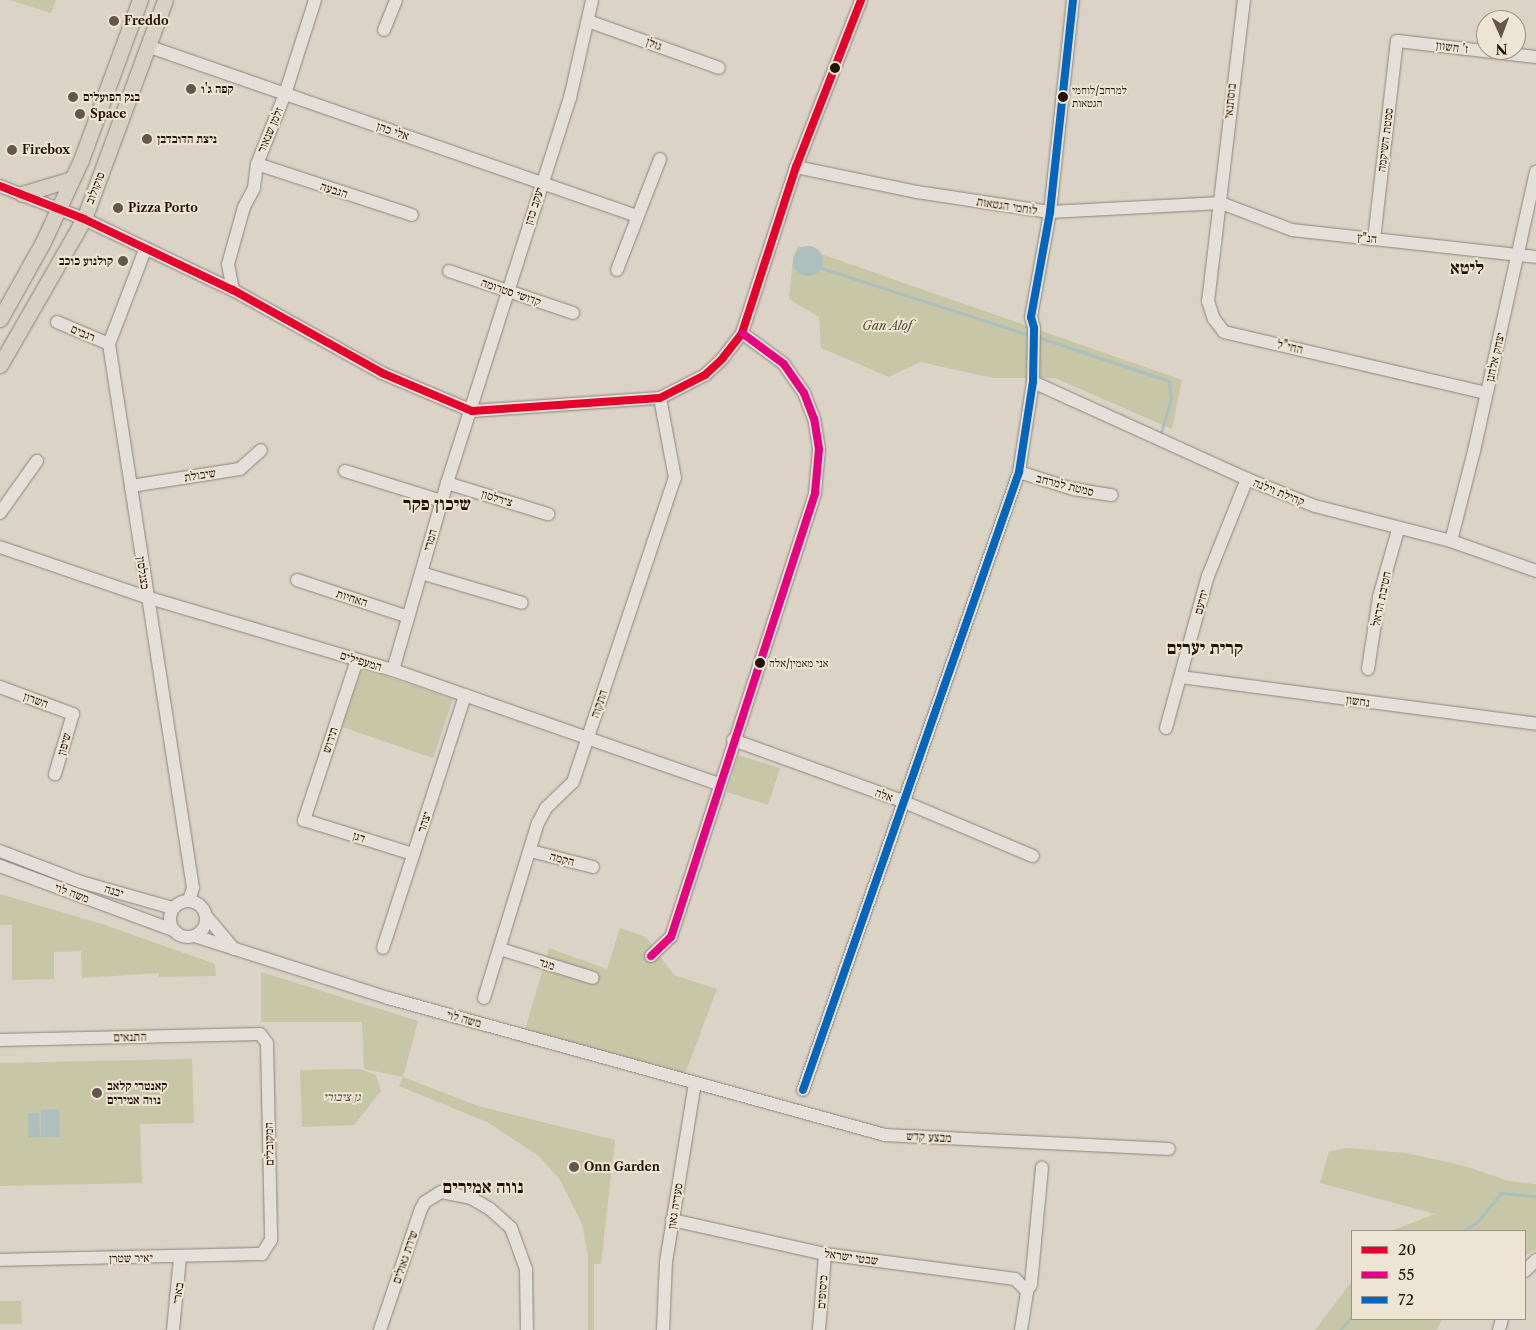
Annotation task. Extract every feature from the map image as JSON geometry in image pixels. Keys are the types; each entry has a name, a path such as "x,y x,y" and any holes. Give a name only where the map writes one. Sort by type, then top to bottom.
{"main road":[{"name":"סוקולוב","path":"0,319 59,208 72,179 140,0"},
{"name":"סוקולוב","path":"0,365 84,219 150,47 165,0"},
{"path":"22,194 72,179"}],"street":[{"name":"זלמן שנאור","path":"233,290 228,264 244,207 254,188 257,164 286,94 315,0"},
{"path":"384,30 396,0"},
{"name":"יעקב כהן","path":"472,410 507,291 570,98 592,0"},
{"path":"0,186 84,219 145,250 233,290 382,373 472,410 660,398 705,375 722,359 742,333 796,167 860,0"},
{"path":"803,1090 902,801 1019,472 1034,382 1034,328 1031,317 1050,212 1073,0"},
{"name":"בוסתנאי","path":"1222,203 1231,93 1244,0"},
{"name":"גולן","path":"588,21 719,68"},
{"name":"ז' חשוון","path":"1397,41 1536,57"},
{"name":"סמטת השיקמה","path":"1374,239 1397,41"},
{"name":"אלי כהן","path":"150,47 637,216"},
{"path":"617,270 660,159"},
{"name":"הגבעה","path":"257,164 412,215"},
{"name":"לוחמי הגטאות","path":"796,167 917,192 1050,212 1222,203"},
{"name":"יצחק אלחנן","path":"1451,541 1536,172"},
{"name":"הנ\"ץ","path":"1222,203 1292,230 1536,257"},
{"name":"החי\"ל","path":"1222,203 1208,301 1214,319 1224,332 1486,393"},
{"name":"כצנלסון","path":"145,250 110,344 146,597 193,888 189,900"},
{"name":"קדושי סטרומה","path":"449,271 573,313"},
{"name":"רגבים","path":"57,322 110,344"},
{"path":"651,956 671,937 733,740 815,493 819,449 814,419 793,373 742,333"},
{"name":"קהילת וילנה","path":"1034,382 1247,479 1315,506 1398,530 1451,541 1536,571"},
{"name":"התקוה","path":"484,998 531,851 538,822 546,808 573,782 674,478 660,398"},
{"name":"המרי","path":"393,670 447,483 472,410"},
{"name":"שיבולת","path":"131,486 240,469 261,450"},
{"path":"0,513 37,461"},
{"path":"345,472 442,501"},
{"name":"סמטת למרחב","path":"1019,472 1073,489 1112,495"},
{"name":"יחיעם","path":"1166,728 1208,576 1247,479"},
{"name":"צירלסון","path":"447,483 548,514"},
{"name":"חטיבת הראל","path":"1368,669 1379,598 1398,530"},
{"name":"המעפילים","path":"0,547 146,597 393,670 719,784"},
{"path":"421,573 522,603"},
{"name":"האחיות","path":"297,580 408,617"},
{"name":"תירוש","path":"304,820 357,660"},
{"name":"נחשון","path":"1181,677 1536,724"},
{"name":"השרון","path":"0,687 72,714"},
{"name":"יצהר","path":"382,948 464,695"},
{"name":"שיפון","path":"55,774 72,714"},
{"name":"אלה","path":"733,740 902,801 1033,856"},
{"name":"דגן","path":"304,820 413,854"},
{"name":"יבנה","path":"0,851 81,882 172,908"},
{"name":"הקמה","path":"531,851 593,867"},
{"name":"משה לוי","path":"0,866 173,930"},
{"path":"206,916 204,928 196,936 183,937 173,930 169,919 172,908 189,900 200,905 206,916 234,949"},
{"name":"משה לוי","path":"196,936 388,998 695,1083"},
{"name":"מגד","path":"500,949 593,978"},
{"name":"התנאים","path":"0,1040 260,1034"},
{"name":"המקובלים","path":"260,1034 267,1043 271,1240 262,1254"},
{"name":"מבצע קדש","path":"695,1083 885,1135 1168,1149"},
{"name":"סעדיה גאון","path":"663,1330 666,1262 695,1083"},
{"path":"1021,1330 1027,1291 1031,1284 1042,1168"},
{"name":"שירת גאולים","path":"380,1330 425,1202 441,1192 471,1198 490,1209 510,1228 526,1269 527,1330"},
{"name":"שבטי ישראל","path":"672,1220 825,1254 1015,1279 1027,1291"},
{"name":"יאיר שטרן","path":"0,1260 262,1254"},
{"name":"כיסופים","path":"819,1330 825,1254"},
{"name":"בארי","path":"173,1330 180,1256"},
{"path":"1526,1270 1536,1260"}],"green space":[{"path":"9,0 56,0 51,13"},
{"name":"Gan Alof","path":"798,246 1182,380 1172,429 1055,378 993,378 920,362 889,377 821,348 819,317 789,299 793,258"},
{"path":"362,668 453,699 433,758 342,727"},
{"path":"738,755 780,768 768,805 727,792"},
{"path":"0,894 105,925 215,964 216,976 159,977 159,973 82,978 81,951 54,952 54,979 12,980 12,925 0,925"},
{"path":"620,928 646,937 674,975 717,989 685,1074 525,1030 549,948 607,969"},
{"path":"261,972 418,1021 403,1077 364,1069 362,1022 261,1022"},
{"name":"קאנטרי קלאב נווה אמירים","path":"192,1059 194,1123 140,1124 142,1183 0,1186 0,1063"},
{"name":"גן ציבורי","path":"360,1069 376,1075 381,1091 354,1125 302,1127 300,1070"},
{"path":"403,1077 478,1106 615,1140 601,1264 594,1264 594,1330 588,1330 588,1256 582,1224 560,1180 539,1156 487,1122 399,1086"},
{"path":"1347,1148 1406,1153 1465,1166 1509,1181 1536,1184 1536,1249 1526,1255 1526,1230 1394,1230 1435,1214 1320,1183 1329,1151"},
{"path":"1351,1282 1351,1320 1442,1320 1437,1330 1315,1330"},
{"path":"0,1301 21,1301 22,1324 0,1324"}],"shaded area":[{"path":"808,246 818,251 823,261 818,271 808,276 798,271 793,261 798,251"},
{"path":"59,1109 60,1137 41,1137 41,1110"},
{"path":"28,1113 39,1113 40,1137 28,1138"}],"waterway":[{"path":"821,268 1030,335"},
{"path":"1038,337 1169,381 1171,399 1160,435"},
{"path":"1465,1230 1477,1222 1501,1193 1536,1196"},
{"path":"1340,1330 1351,1317"}],"transit line":[{"name":"20","path":"0,186 84,219 233,290 382,373 472,411 660,398 705,375 722,359 742,333 796,167 861,0"},
{"name":"72","path":"803,1090 1019,472 1033,382 1034,328 1031,317 1050,212 1073,0"},
{"name":"55","path":"651,956 671,937 815,493 819,449 814,419 804,393 784,364 742,333"}],"place":[{"name":"Freddo","path":"114,21"},
{"name":"קפה ג'ו","path":"191,89"},
{"name":"בנק הפועלים","path":"73,97"},
{"name":"למרחב/לוחמי הגטאות","path":"1063,97"},
{"name":"Space","path":"80,114"},
{"name":"ניצת הדובדבן","path":"147,139"},
{"name":"Firebox","path":"12,150"},
{"name":"Pizza Porto","path":"118,208"},
{"name":"קולנוע כוכב","path":"123,261"},
{"name":"אני מאמין/אלה","path":"760,663"},
{"name":"קאנטרי קלאב נווה אמירים","path":"97,1093"},
{"name":"Onn Garden","path":"574,1167"}],"district":[{"name":"ליטא","path":"1467,268"},
{"name":"שיכון פקר","path":"437,504"},
{"name":"קרית יערים","path":"1205,648"},
{"name":"נווה אמירים","path":"483,1187"}]}
